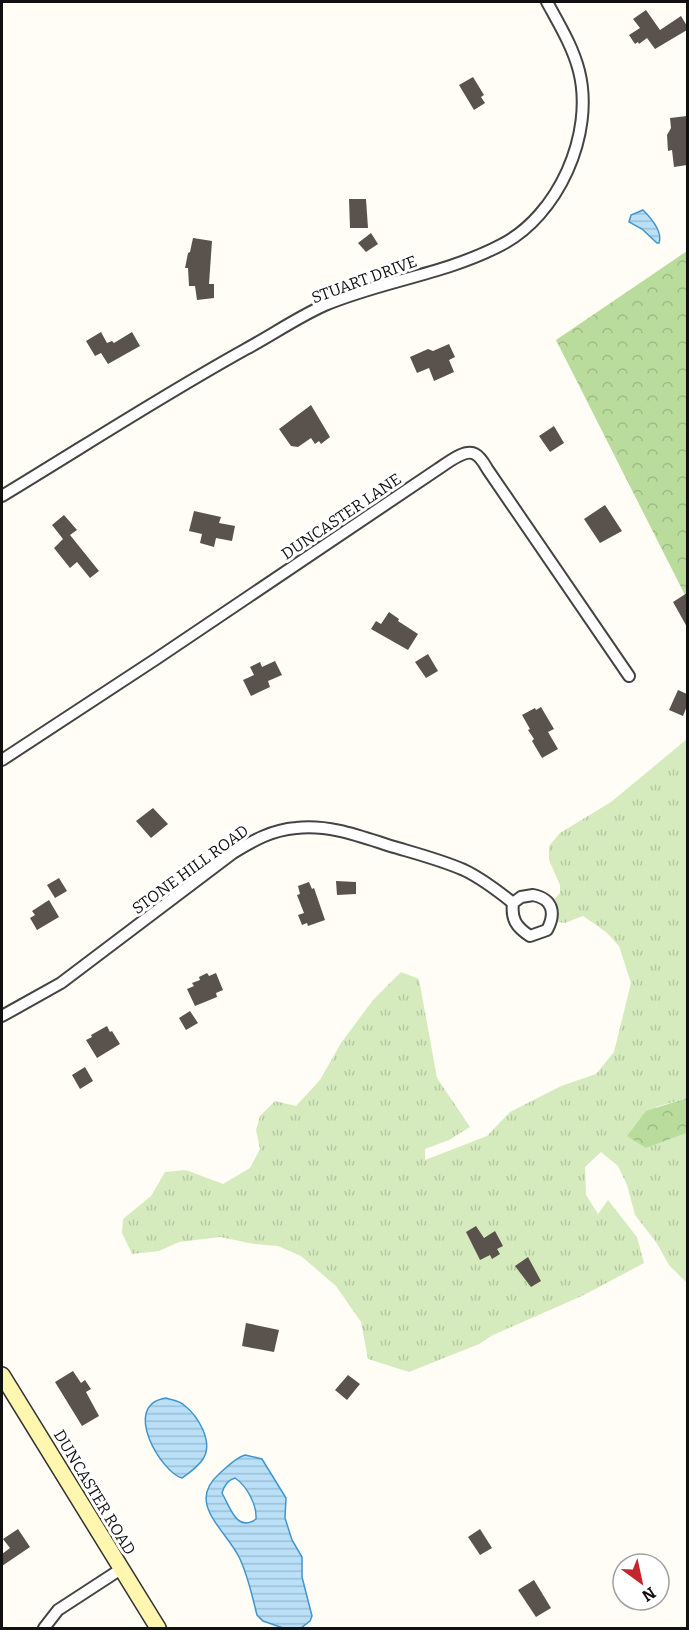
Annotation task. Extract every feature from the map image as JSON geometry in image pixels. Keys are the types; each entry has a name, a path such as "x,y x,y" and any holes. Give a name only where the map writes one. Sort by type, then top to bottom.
{"street":[{"name":"STUART DRIVE","path":"2,496 207,371 325,305 502,245 535,219 557,193 577,145 584,115 579,72 565,35 547,2"},
{"name":"DUNCASTER LANE","path":"2,760 438,469 471,452 476,454 488,470 629,676"},
{"name":"STONE HILL ROAD","path":"2,1016 61,983 233,853 257,837 270,833 296,828 324,827 354,835 443,861 464,870 500,892 513,903"},
{"name":"DUNCASTER ROAD","path":"2,1375 158,1629"},
{"path":"44,1629 58,1610 121,1569"}],"green space":[{"path":"687,251 687,599 556,340"},
{"path":"687,739 687,1098 656,1107 646,1148 687,1133 687,1283 669,1265 656,1242 635,1215 627,1185 618,1166 601,1152 585,1167 586,1195 598,1214 608,1200 637,1237 644,1263 584,1295 493,1335 479,1344 409,1372 368,1359 361,1322 336,1286 301,1256 278,1246 220,1237 179,1242 159,1251 132,1254 122,1233 123,1219 151,1196 165,1172 186,1170 223,1184 250,1168 260,1149 256,1130 260,1116 275,1101 296,1106 320,1080 341,1043 373,1000 401,972 419,979 437,1078 470,1127 449,1140 425,1149 425,1160 487,1136 510,1112 561,1086 596,1074 614,1052 631,983 619,946 606,932 583,916 565,923 552,921 550,904 560,893 560,885 549,860 549,846 560,833 611,802"},
{"path":"687,1098 687,1133 646,1148 627,1136 646,1111"}],"water":[{"path":"643,210 658,230 659,243 629,222 631,215"},
{"path":"166,1398 180,1402 189,1410 199,1422 206,1437 207,1445 203,1459 182,1478 165,1464 156,1452 149,1439 146,1425 146,1413 153,1403"},
{"path":"241,1456 262,1459 286,1498 285,1518 292,1540 302,1557 302,1577 312,1616 310,1621 301,1628 283,1628 263,1621 257,1615 250,1586 239,1557 211,1516 207,1506 206,1495 210,1485 219,1474","holes":["235,1478 255,1508 256,1519 244,1523 239,1521 231,1511 222,1493 230,1480"]}],"building":[{"path":"646,10 660,30 681,16 687,30 655,49 647,38 635,44 629,35 640,28 633,19"},
{"path":"473,77 484,95 481,97 485,103 474,110 459,85"},
{"path":"687,116 687,165 674,167 672,150 668,151 667,135 671,128 670,118"},
{"path":"349,199 366,199 368,228 350,228"},
{"path":"371,233 378,244 366,252 358,243"},
{"path":"193,238 212,241 209,284 214,284 214,298 197,300 195,286 189,286 188,268 185,268"},
{"path":"101,332 107,343 112,341 114,343 132,332 140,346 108,364 101,353 95,356 86,341"},
{"path":"449,344 455,357 449,360 454,372 434,381 429,368 417,373 410,357 428,349 433,351"},
{"path":"311,405 330,437 321,444 319,441 315,444 311,438 298,447 291,446 279,429"},
{"path":"554,426 564,443 550,452 539,436"},
{"path":"605,505 622,531 600,543 584,519"},
{"path":"194,511 221,517 219,523 235,526 232,541 216,538 214,547 200,543 202,534 189,531"},
{"path":"64,515 77,530 70,535 99,571 90,578 77,562 70,568 54,548 63,539 52,525"},
{"path":"687,593 687,627 673,602"},
{"path":"389,612 418,634 408,650 371,629 376,621 381,624"},
{"path":"428,654 438,671 426,678 415,662"},
{"path":"275,661 282,675 268,681 270,687 251,696 243,680 254,675 250,667 260,662 262,667"},
{"path":"678,690 687,694 687,706 683,716 669,710"},
{"path":"541,707 554,729 548,732 558,749 542,758 532,741 534,739 522,715"},
{"path":"153,808 168,824 151,838 136,821"},
{"path":"59,878 67,891 55,898 47,885"},
{"path":"336,881 356,882 356,894 337,895"},
{"path":"309,882 312,889 314,888 325,920 308,926 307,923 302,925 298,915 304,913 297,895 300,894 298,886"},
{"path":"49,900 59,917 37,930 30,918 35,915 32,911"},
{"path":"207,973 209,976 216,973 223,990 216,993 217,997 195,1006 187,989 194,986 192,983 200,980 199,977"},
{"path":"190,1011 198,1023 186,1030 179,1018"},
{"path":"107,1026 120,1044 97,1058 86,1040"},
{"path":"85,1067 93,1081 80,1089 72,1075"},
{"path":"476,1226 484,1238 495,1231 503,1246 497,1249 500,1254 492,1259 490,1255 480,1260 466,1232"},
{"path":"528,1257 541,1281 531,1287 515,1266"},
{"path":"246,1323 279,1330 274,1352 242,1346"},
{"path":"73,1371 81,1383 85,1380 91,1389 86,1392 99,1416 82,1426 55,1382"},
{"path":"348,1375 360,1384 347,1400 335,1390"},
{"path":"18,1529 30,1547 2,1566 2,1554 10,1548 3,1539"},
{"path":"480,1529 492,1548 480,1555 468,1537"},
{"path":"534,1580 551,1608 536,1617 518,1590"}]}
